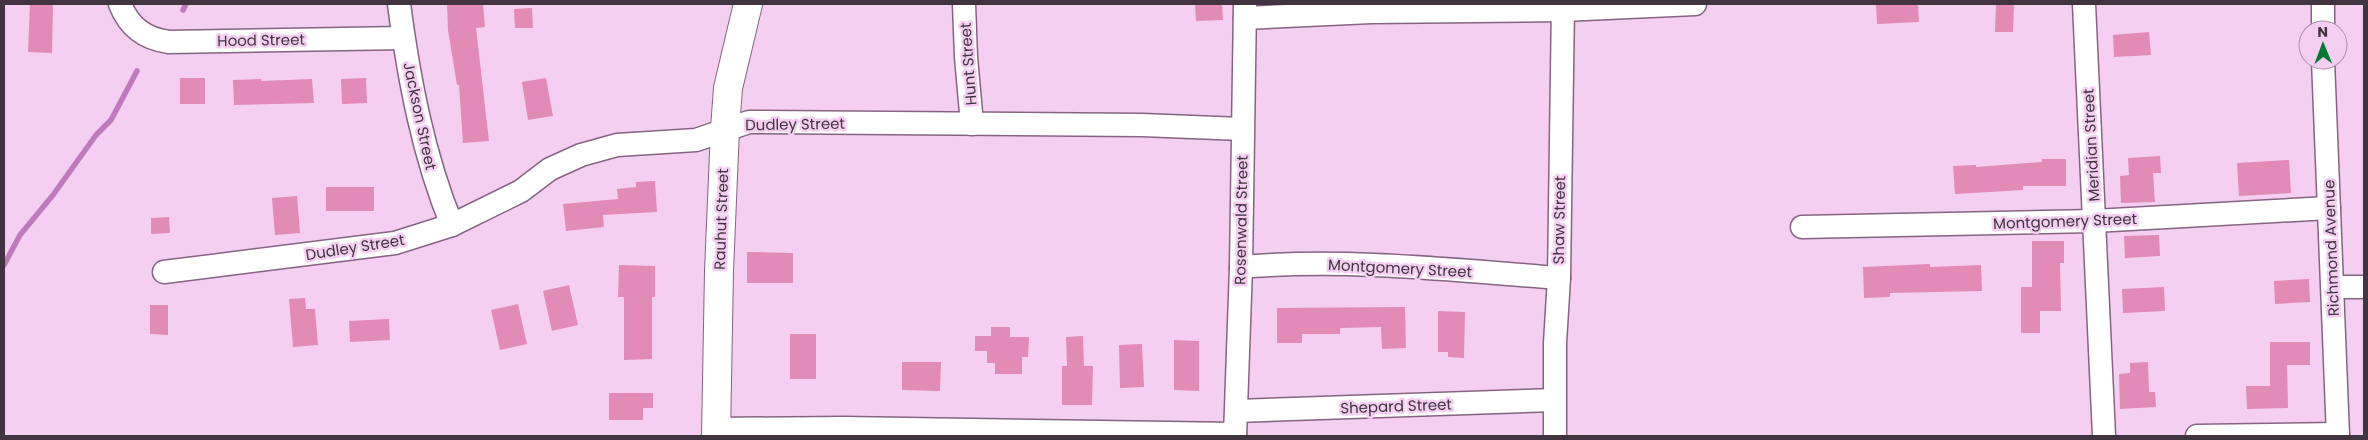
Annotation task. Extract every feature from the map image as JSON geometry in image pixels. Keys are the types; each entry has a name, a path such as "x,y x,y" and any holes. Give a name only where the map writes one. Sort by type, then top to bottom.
{"main road":[{"name":"Rauhut Street","path":"716,432 725,129 728,88 748,4"}],"street":[{"name":"Jackson Street","path":"399,4 418,117 436,186 452,225"},
{"name":"Hunt Street","path":"964,4 972,124"},
{"path":"1245,11 1371,12 1694,4"},
{"name":"Meridian Street","path":"2084,4 2104,436"},
{"path":"2323,4 2323,20"},
{"name":"Shaw Street","path":"1555,436 1554,400 1559,278 1563,7"},
{"name":"Hood Street","path":"124,11 143,34 155,40 169,42 404,38"},
{"name":"Rosenwald Street","path":"1235,435 1241,267 1245,11"},
{"name":"Richmond Avenue","path":"2323,70 2328,208 2334,287 2338,435"},
{"name":"Dudley Street","path":"164,272 365,249 395,243 452,225 521,191 550,169 581,155 617,145 696,140 749,122 1242,128"},
{"name":"Montgomery Street","path":"1802,227 2094,221 2328,208"},
{"name":"Montgomery Street","path":"1241,267 1300,264 1399,266 1559,278"},
{"path":"2334,287 2364,287"},
{"name":"Shepard Street","path":"1237,411 1554,400"},
{"path":"716,432 863,428 1235,435"},
{"path":"2197,436 2338,435"}],"building":[{"path":"30,4 53,4 52,53 28,52"},
{"path":"447,4 483,4 485,27 476,28 489,141 463,143 459,85 457,85 448,30"},
{"path":"1195,4 1222,4 1223,20 1196,21"},
{"path":"1876,4 1918,4 1919,22 1877,24"},
{"path":"1996,4 2014,4 2013,32 1995,32"},
{"path":"532,8 533,28 515,28 514,9"},
{"path":"2149,32 2151,55 2114,57 2113,35"},
{"path":"180,78 205,78 205,104 180,104"},
{"path":"366,78 367,103 342,104 341,79"},
{"path":"546,78 553,116 528,120 522,82"},
{"path":"261,79 261,81 312,79 314,103 234,105 233,80"},
{"path":"2160,156 2161,173 2153,173 2155,202 2121,203 2120,176 2129,175 2128,158"},
{"path":"2042,159 2066,159 2066,186 2023,186 2023,190 1955,194 1953,166 1976,165 1976,167 2042,162"},
{"path":"2289,160 2291,193 2239,196 2237,163"},
{"path":"655,181 657,212 603,215 604,227 566,231 563,204 618,199 617,189 636,187 636,182"},
{"path":"326,187 374,187 374,211 326,211"},
{"path":"297,196 300,233 275,235 272,198"},
{"path":"169,217 170,233 151,234 151,218"},
{"path":"2159,235 2160,256 2125,258 2124,236"},
{"path":"2032,241 2064,241 2064,263 2060,263 2061,311 2040,311 2040,333 2021,333 2021,287 2032,287"},
{"path":"747,252 793,253 793,283 747,283"},
{"path":"1930,264 1930,267 1981,265 1982,291 1890,293 1890,297 1864,298 1863,267"},
{"path":"619,265 655,266 655,297 652,297 652,359 624,360 624,297 618,297"},
{"path":"2309,279 2310,302 2275,304 2274,281"},
{"path":"569,285 578,325 552,331 543,291"},
{"path":"2164,287 2165,311 2123,313 2122,289"},
{"path":"305,298 306,309 315,309 318,345 293,347 289,299"},
{"path":"518,304 527,344 500,350 491,310"},
{"path":"150,305 168,305 168,335 150,334"},
{"path":"1405,307 1406,348 1382,349 1381,327 1340,328 1340,334 1302,334 1302,343 1277,343 1277,308"},
{"path":"1438,311 1465,312 1464,358 1448,357 1448,352 1438,352"},
{"path":"389,319 390,340 350,342 349,321"},
{"path":"991,327 1010,327 1010,337 1029,337 1028,357 1022,357 1022,374 995,374 995,363 987,363 987,351 975,351 975,336 991,336"},
{"path":"790,334 816,334 816,379 790,379"},
{"path":"1083,336 1084,366 1093,366 1092,405 1062,405 1062,366 1067,366 1066,337"},
{"path":"1174,340 1199,341 1199,391 1174,390"},
{"path":"2270,342 2310,342 2310,365 2287,365 2288,408 2247,409 2246,386 2270,386"},
{"path":"1142,344 1144,387 1120,388 1119,345"},
{"path":"902,362 941,362 940,391 902,390"},
{"path":"2148,362 2149,392 2155,392 2156,407 2120,409 2119,374 2130,373 2130,363"},
{"path":"609,393 653,393 653,408 643,408 643,420 609,420"}],"waterway":[{"path":"183,10 186,4"},
{"path":"4,265 20,235 53,195 96,135 111,120 137,71"}]}
